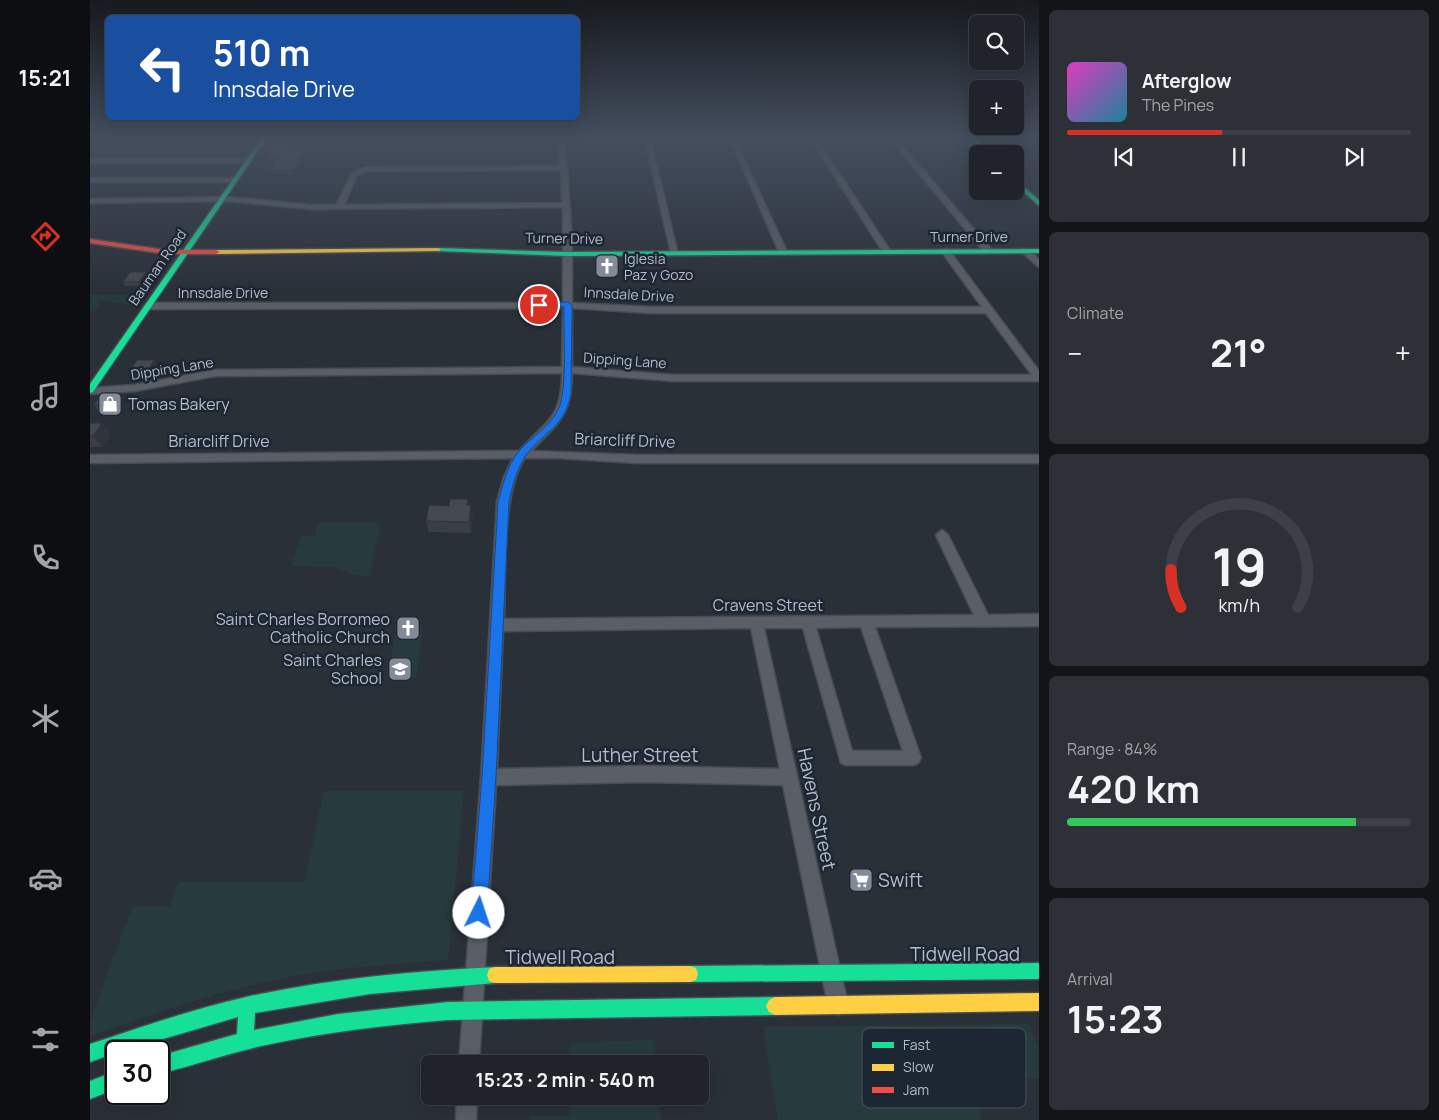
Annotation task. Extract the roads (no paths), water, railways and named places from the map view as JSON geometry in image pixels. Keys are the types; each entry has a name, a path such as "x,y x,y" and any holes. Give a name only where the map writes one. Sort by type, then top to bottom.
{"street":[{"name":"Bauman Road","path":"90,390 229,188"},
{"path":"339,207 348,188"},
{"path":"469,1055 489,777 503,502 510,476 521,455 556,421 564,408 567,370 568,305 564,188"},
{"path":"660,188 675,253"},
{"path":"754,188 783,252"},
{"path":"846,188 887,252"},
{"path":"935,188 988,251"},
{"path":"1024,189 1039,204"},
{"path":"90,201 222,199 297,207 565,205"},
{"name":"Turner Drive","path":"90,241 153,251 186,252 482,250 567,254 1039,250"},
{"path":"945,251 1039,378"},
{"path":"1026,251 1039,265"},
{"name":"Innsdale Drive","path":"148,306 568,305 651,310 988,310"},
{"name":"Dipping Lane","path":"90,390 135,388 215,373 567,370 674,378 1039,378"},
{"name":"Briarcliff Drive","path":"90,458 583,454 638,459 1039,459"},
{"path":"942,535 984,621"},
{"name":"Cravens Street","path":"496,625 1039,620"},
{"name":"Havens Street","path":"756,622 838,1005"},
{"path":"808,622 846,758 912,758 866,622"},
{"name":"Luther Street","path":"489,777 645,774 790,777"},
{"name":"Tidwell Road","path":"90,1054 183,1023 247,1006 335,990 475,976 1039,971"},
{"path":"170,1062 244,1041 326,1023 377,1015 471,1011 1039,1002"},
{"path":"244,1041 247,1006"},
{"path":"90,1090 105,1084"},
{"path":"466,1120 467,1105"}],"place":[{"name":"Iglesia Paz y Gozo","path":"607,266"},
{"name":"Tomas Bakery","path":"110,404"},
{"name":"Saint Charles Borromeo Catholic Church","path":"408,628"},
{"name":"Saint Charles School","path":"400,669"},
{"name":"Swift","path":"861,880"}]}
